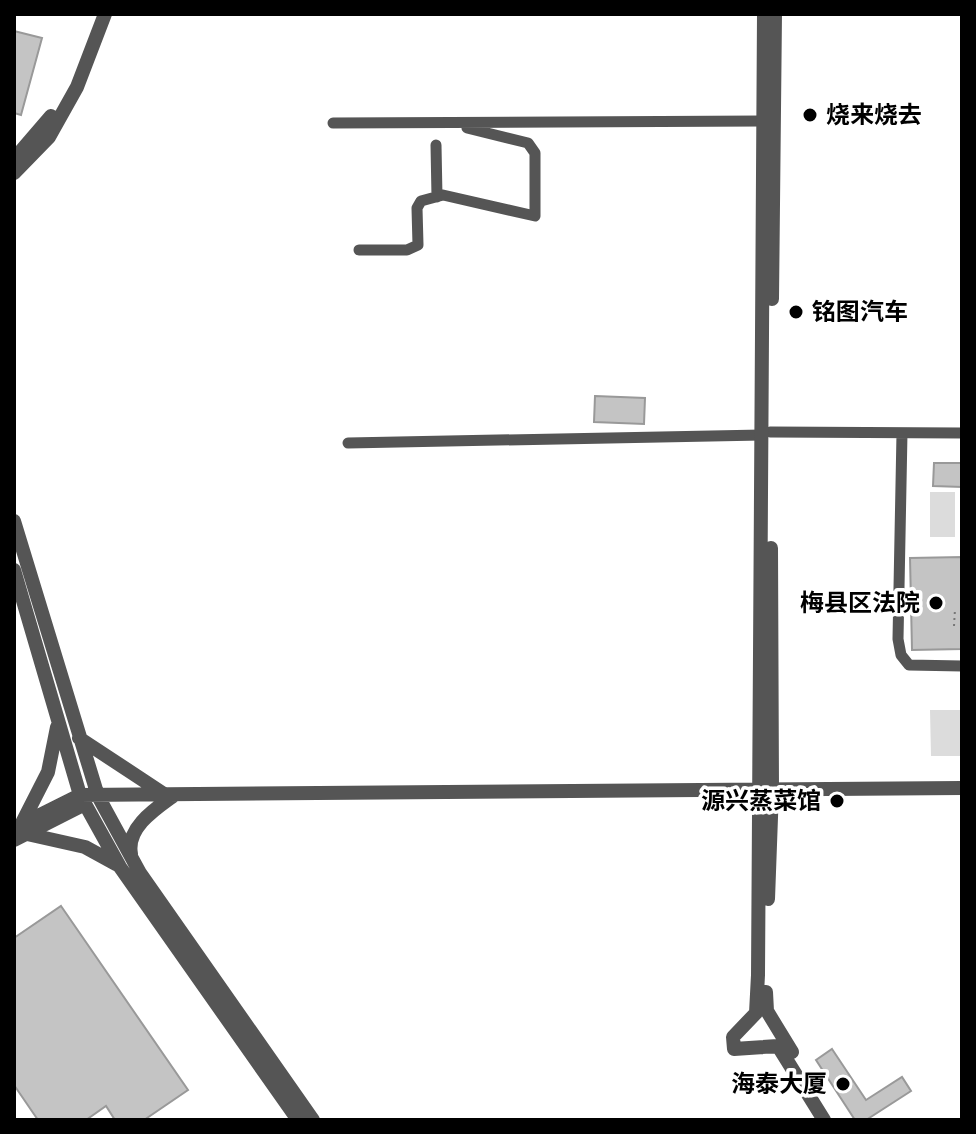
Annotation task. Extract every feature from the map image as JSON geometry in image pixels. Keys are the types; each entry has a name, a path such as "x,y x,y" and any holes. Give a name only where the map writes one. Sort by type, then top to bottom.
{"street":[{"path":"14,159 43,129 68,87 95,14"},
{"path":"14,173 49,137 77,87 105,14"},
{"path":"764,14 767,1011 834,1120"},
{"path":"766,434 775,14"},
{"path":"333,123 762,121"},
{"path":"359,250 407,250 418,245 417,208 421,201 437,197 535,216 535,153 528,143 467,128"},
{"path":"436,145 437,197"},
{"path":"902,433 898,639 901,655 909,665 962,666"},
{"path":"348,443 962,433"},
{"path":"14,521 79,738 88,799"},
{"path":"14,570 58,723 88,799 126,862 298,1120"},
{"path":"19,832 48,772 58,723"},
{"path":"79,738 145,785 170,796"},
{"path":"19,832 88,799 962,788"},
{"path":"766,790 756,1013 733,1037 734,1049 778,1046 824,1120"},
{"path":"126,862 134,833 170,796"},
{"path":"19,832 85,847 126,862 313,1120"}],"path":[{"path":"954,626 955,609"}],"shaded area":[{"path":"930,492 955,492 955,537 930,537"},
{"path":"930,710 960,710 960,756 931,756"}],"building":[{"path":"14,31 42,38 21,115 14,113"},
{"path":"595,396 645,398 644,424 594,422"},
{"path":"934,463 962,463 962,487 933,486"},
{"name":"梅县区法院","path":"962,557 962,649 912,650 910,558"},
{"path":"61,906 188,1090 144,1120 115,1120 106,1106 86,1120 38,1120 14,1085 14,938"},
{"name":"海泰大厦","path":"832,1049 866,1100 902,1077 911,1091 866,1120 855,1120 816,1060"}],"place":[{"name":"烧来烧去","path":"810,115"},
{"name":"铭图汽车","path":"796,312"},
{"name":"梅县区法院","path":"936,603"},
{"name":"源兴蒸菜馆","path":"837,801"},
{"name":"海泰大厦","path":"843,1084"}]}
